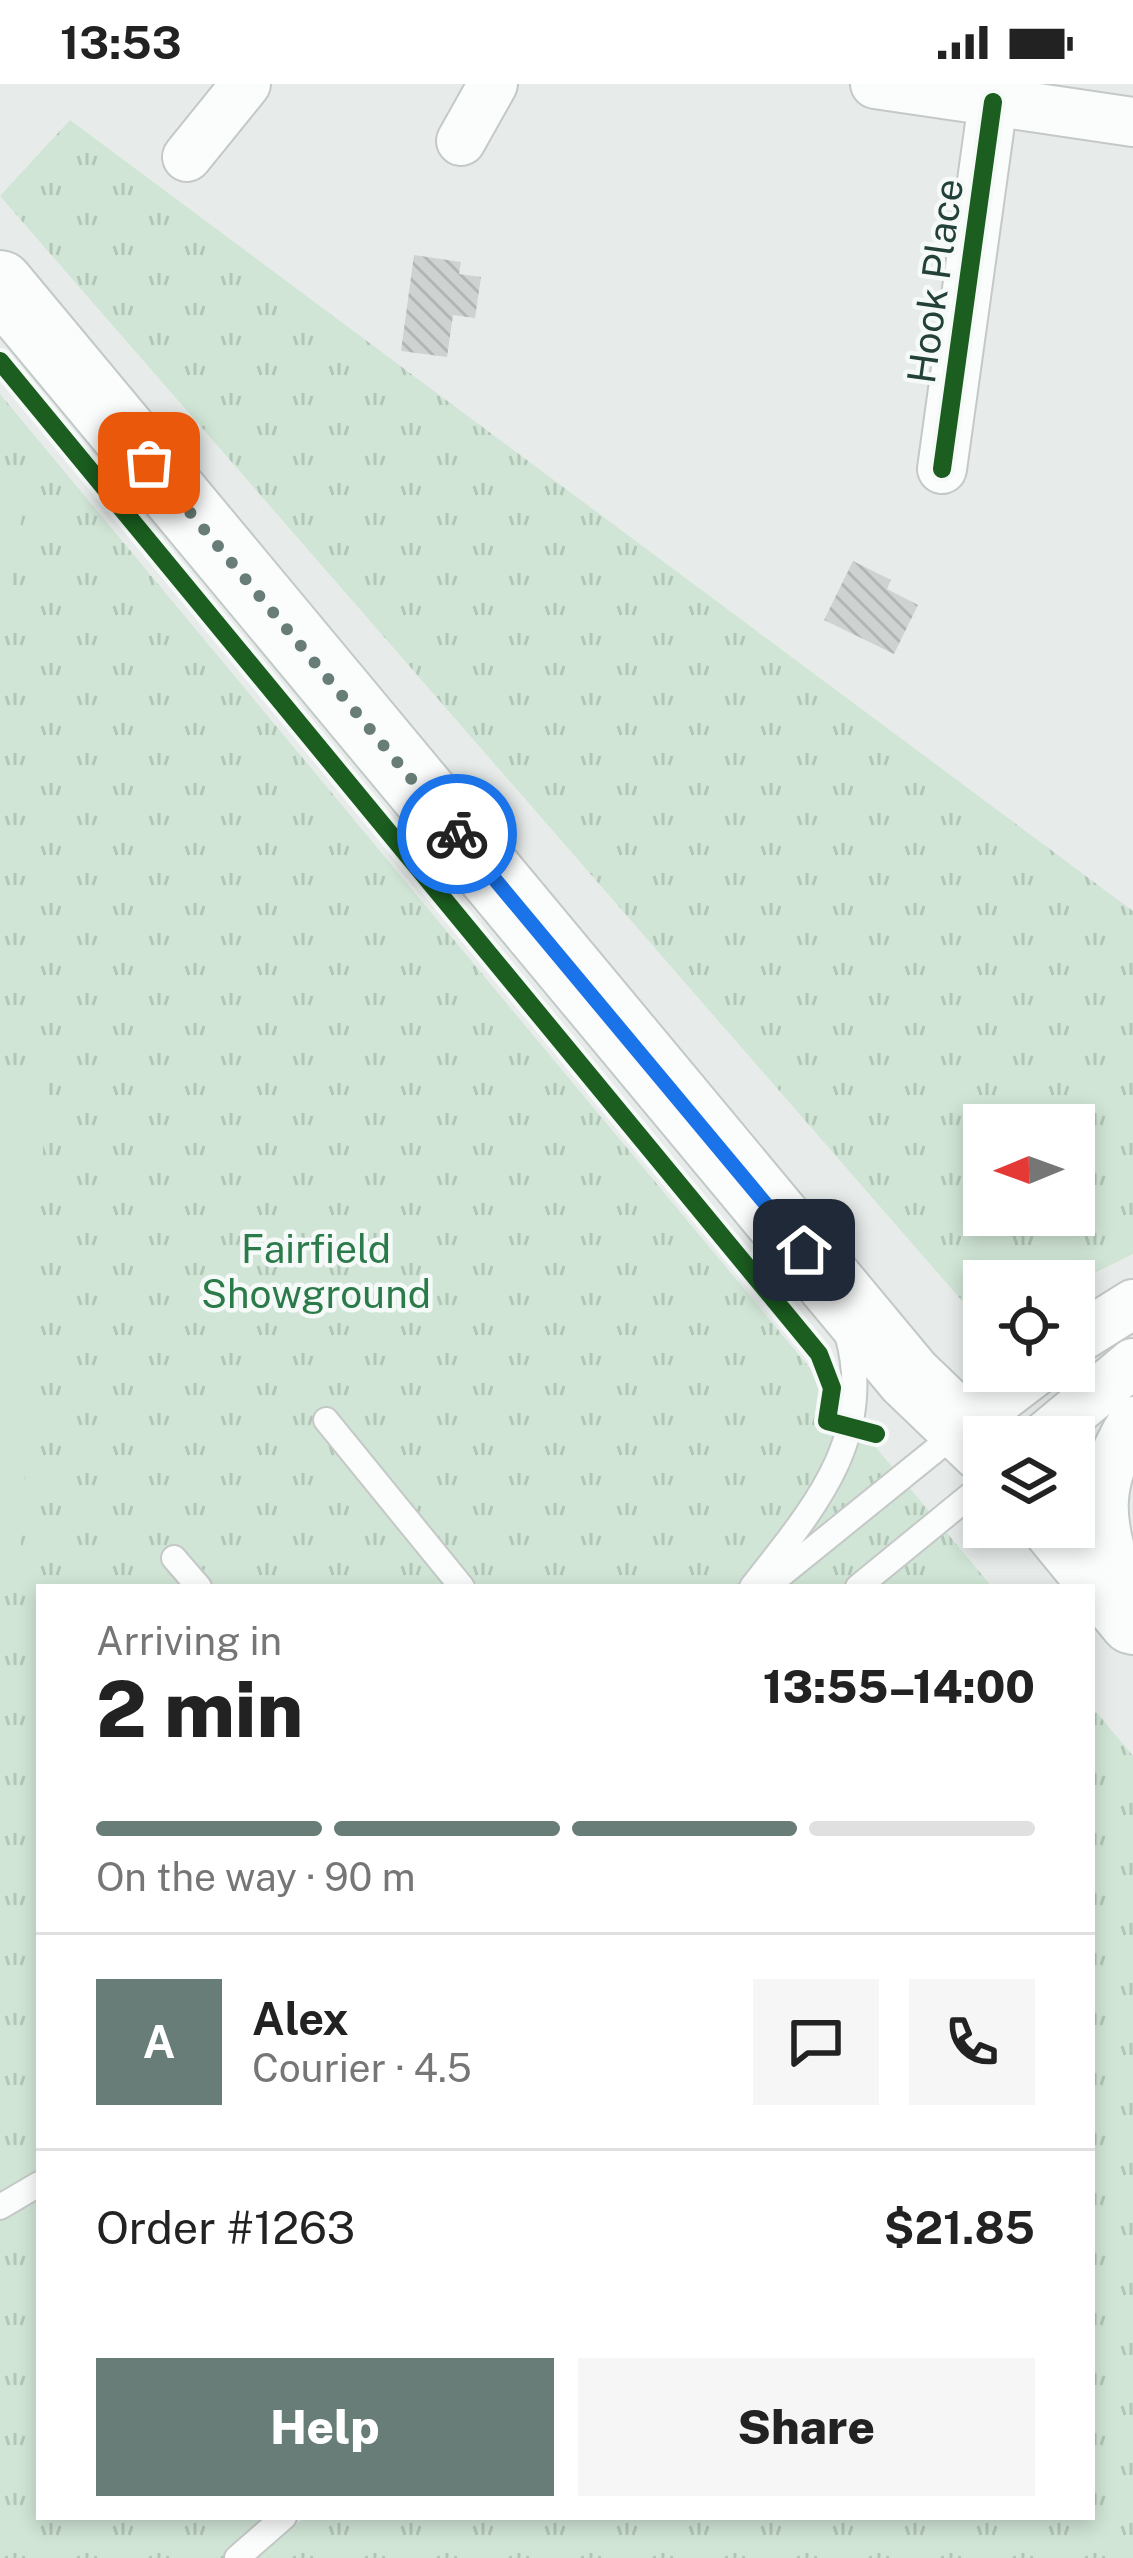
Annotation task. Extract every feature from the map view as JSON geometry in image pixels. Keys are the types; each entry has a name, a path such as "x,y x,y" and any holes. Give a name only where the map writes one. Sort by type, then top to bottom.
{"main road":[{"path":"0,284 963,1437"},
{"path":"1074,1548 1133,1618"}],"street":[{"path":"187,157 246,84"},
{"path":"461,141 493,84"},
{"path":"875,84 1133,122"},
{"name":"Hook Place","path":"942,469 993,102"},
{"path":"1095,1328 1133,1304"},
{"path":"1069,1416 1133,1363"},
{"path":"1133,1421 1108,1469 1101,1502 1102,1534 1133,1618"}],"lane":[{"path":"754,1584 827,1479 857,1413 859,1374 834,1286"},
{"path":"326,1420 459,1584"},
{"path":"771,1584 963,1462"},
{"path":"861,1584 963,1469"},
{"path":"174,1558 196,1584"},
{"path":"0,2207 36,2186"},
{"path":"237,2558 281,2520"}],"green space":[{"path":"70,120 1133,911 1133,1254 1095,1273 1095,1260 963,1260 963,1302 0,196"},
{"name":"Fairfield Showground","path":"0,394 990,1584 36,1584 36,2520 285,2520 239,2558 0,2558"},
{"path":"0,505 23,509 0,658"},
{"path":"0,1077 47,1079 20,1560 0,1559"},
{"path":"1095,1711 1133,1756 1133,2558 257,2558 301,2520 1095,2520"}],"building":[{"path":"414,255 461,262 459,274 481,277 475,318 453,315 447,357 401,351"},
{"path":"853,561 891,580 887,589 918,605 894,654 824,620"}],"cycle path":[{"path":"942,469 993,102"},
{"path":"0,361 819,1354 832,1388 827,1421 876,1434"}],"way so far":[{"path":"149,463 457,834"}],"route":[{"path":"457,834 804,1250"}]}
